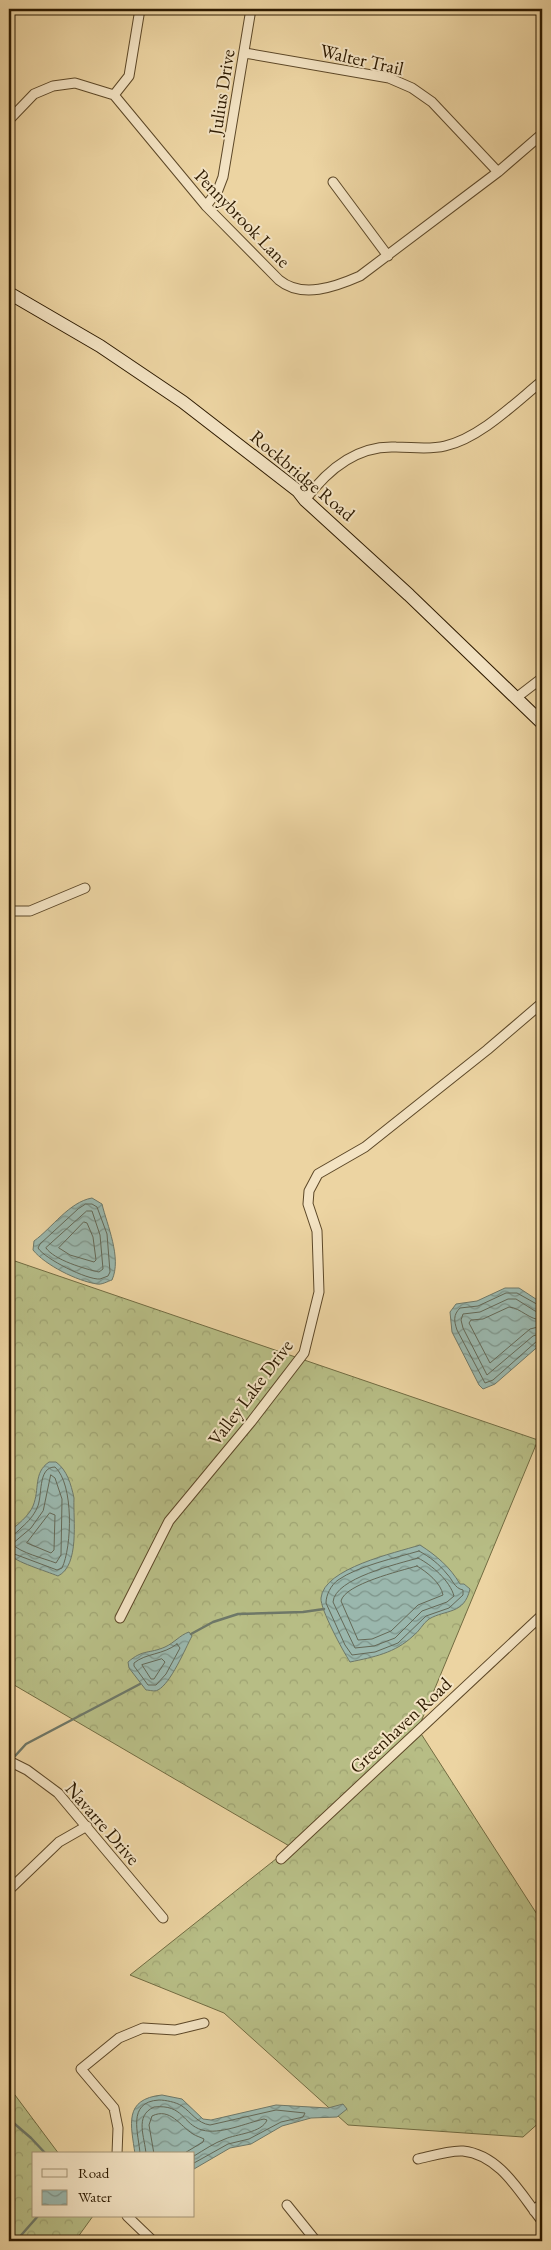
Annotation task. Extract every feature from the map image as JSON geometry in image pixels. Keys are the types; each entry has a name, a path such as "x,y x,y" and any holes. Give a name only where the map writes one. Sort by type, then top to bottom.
{"main road":[{"name":"Rockbridge Road","path":"9,293 100,346 183,402 298,491 305,500 364,552 542,724"}],"street":[{"path":"9,120 34,94 53,86 76,83 114,95 129,76 140,9"},
{"name":"Julius Drive","path":"206,206 218,190 223,177 251,9"},
{"name":"Walter Trail","path":"245,53 389,78 412,88 432,102 498,172"},
{"name":"Pennybrook Lane","path":"114,95 206,206 288,287 313,290 337,286 360,276 498,172 542,134"},
{"path":"333,182 388,256"},
{"path":"305,500 314,487 344,461 363,450 380,447 424,448 446,446 479,430 542,381"},
{"path":"516,698 542,678"},
{"path":"9,911 30,912 85,888"},
{"name":"Valley Lake Drive","path":"120,1618 169,1521 252,1422 304,1353 319,1292 317,1231 308,1204 309,1191 318,1174 365,1147 487,1050 542,1003"},
{"name":"Greenhaven Road","path":"281,1859 542,1614"},
{"name":"Navarre Drive","path":"9,1761 27,1770 58,1793 163,1918"},
{"path":"9,1890 60,1842 87,1826"},
{"path":"117,2152 118,2128 114,2108 81,2069 119,2038 143,2028 174,2030 204,2023"},
{"path":"418,2159 463,2151 484,2158 502,2170 542,2221"},
{"path":"534,2211 542,2203"},
{"path":"287,2205 316,2241"},
{"path":"129,2218 153,2241"}],"green space":[{"path":"9,1259 538,1440 418,1729 542,1922 542,2120 523,2137 348,2125 224,2013 130,1975 291,1847 9,1682"},
{"path":"9,2087 58,2152 32,2152 32,2218 92,2218 75,2241 9,2241"}],"water":[{"path":"92,1198 102,1204 115,1252 115,1271 112,1280 99,1284 80,1280 62,1272 38,1256 33,1250 34,1241 61,1216 84,1200"},
{"path":"505,1288 519,1288 542,1303 542,1343 495,1384 483,1389 479,1385 452,1332 450,1312 456,1304 477,1301"},
{"path":"49,1462 56,1462 66,1473 74,1498 74,1541 70,1562 58,1576 24,1563 9,1554 9,1532 31,1510 35,1500 39,1476 44,1466"},
{"path":"420,1545 443,1562 460,1584 464,1584 470,1589 467,1597 454,1610 429,1619 399,1647 376,1656 350,1662 337,1640 324,1611 321,1598 325,1587 334,1578 362,1563"},
{"path":"189,1632 192,1636 168,1680 158,1690 146,1690 129,1668 128,1662 142,1653 165,1647"},
{"path":"162,2095 182,2099 203,2119 211,2120 276,2105 328,2108 343,2104 347,2109 337,2117 311,2118 282,2126 251,2144 230,2148 195,2168 195,2152 135,2152 132,2115 135,2108 149,2097"}],"waterway":[{"path":"191,1634 213,1622 238,1614 303,1612 324,1609"},
{"path":"15,1756 26,1744 140,1684"},
{"path":"9,2119 44,2152"},
{"path":"16,2241 36,2218"}]}
